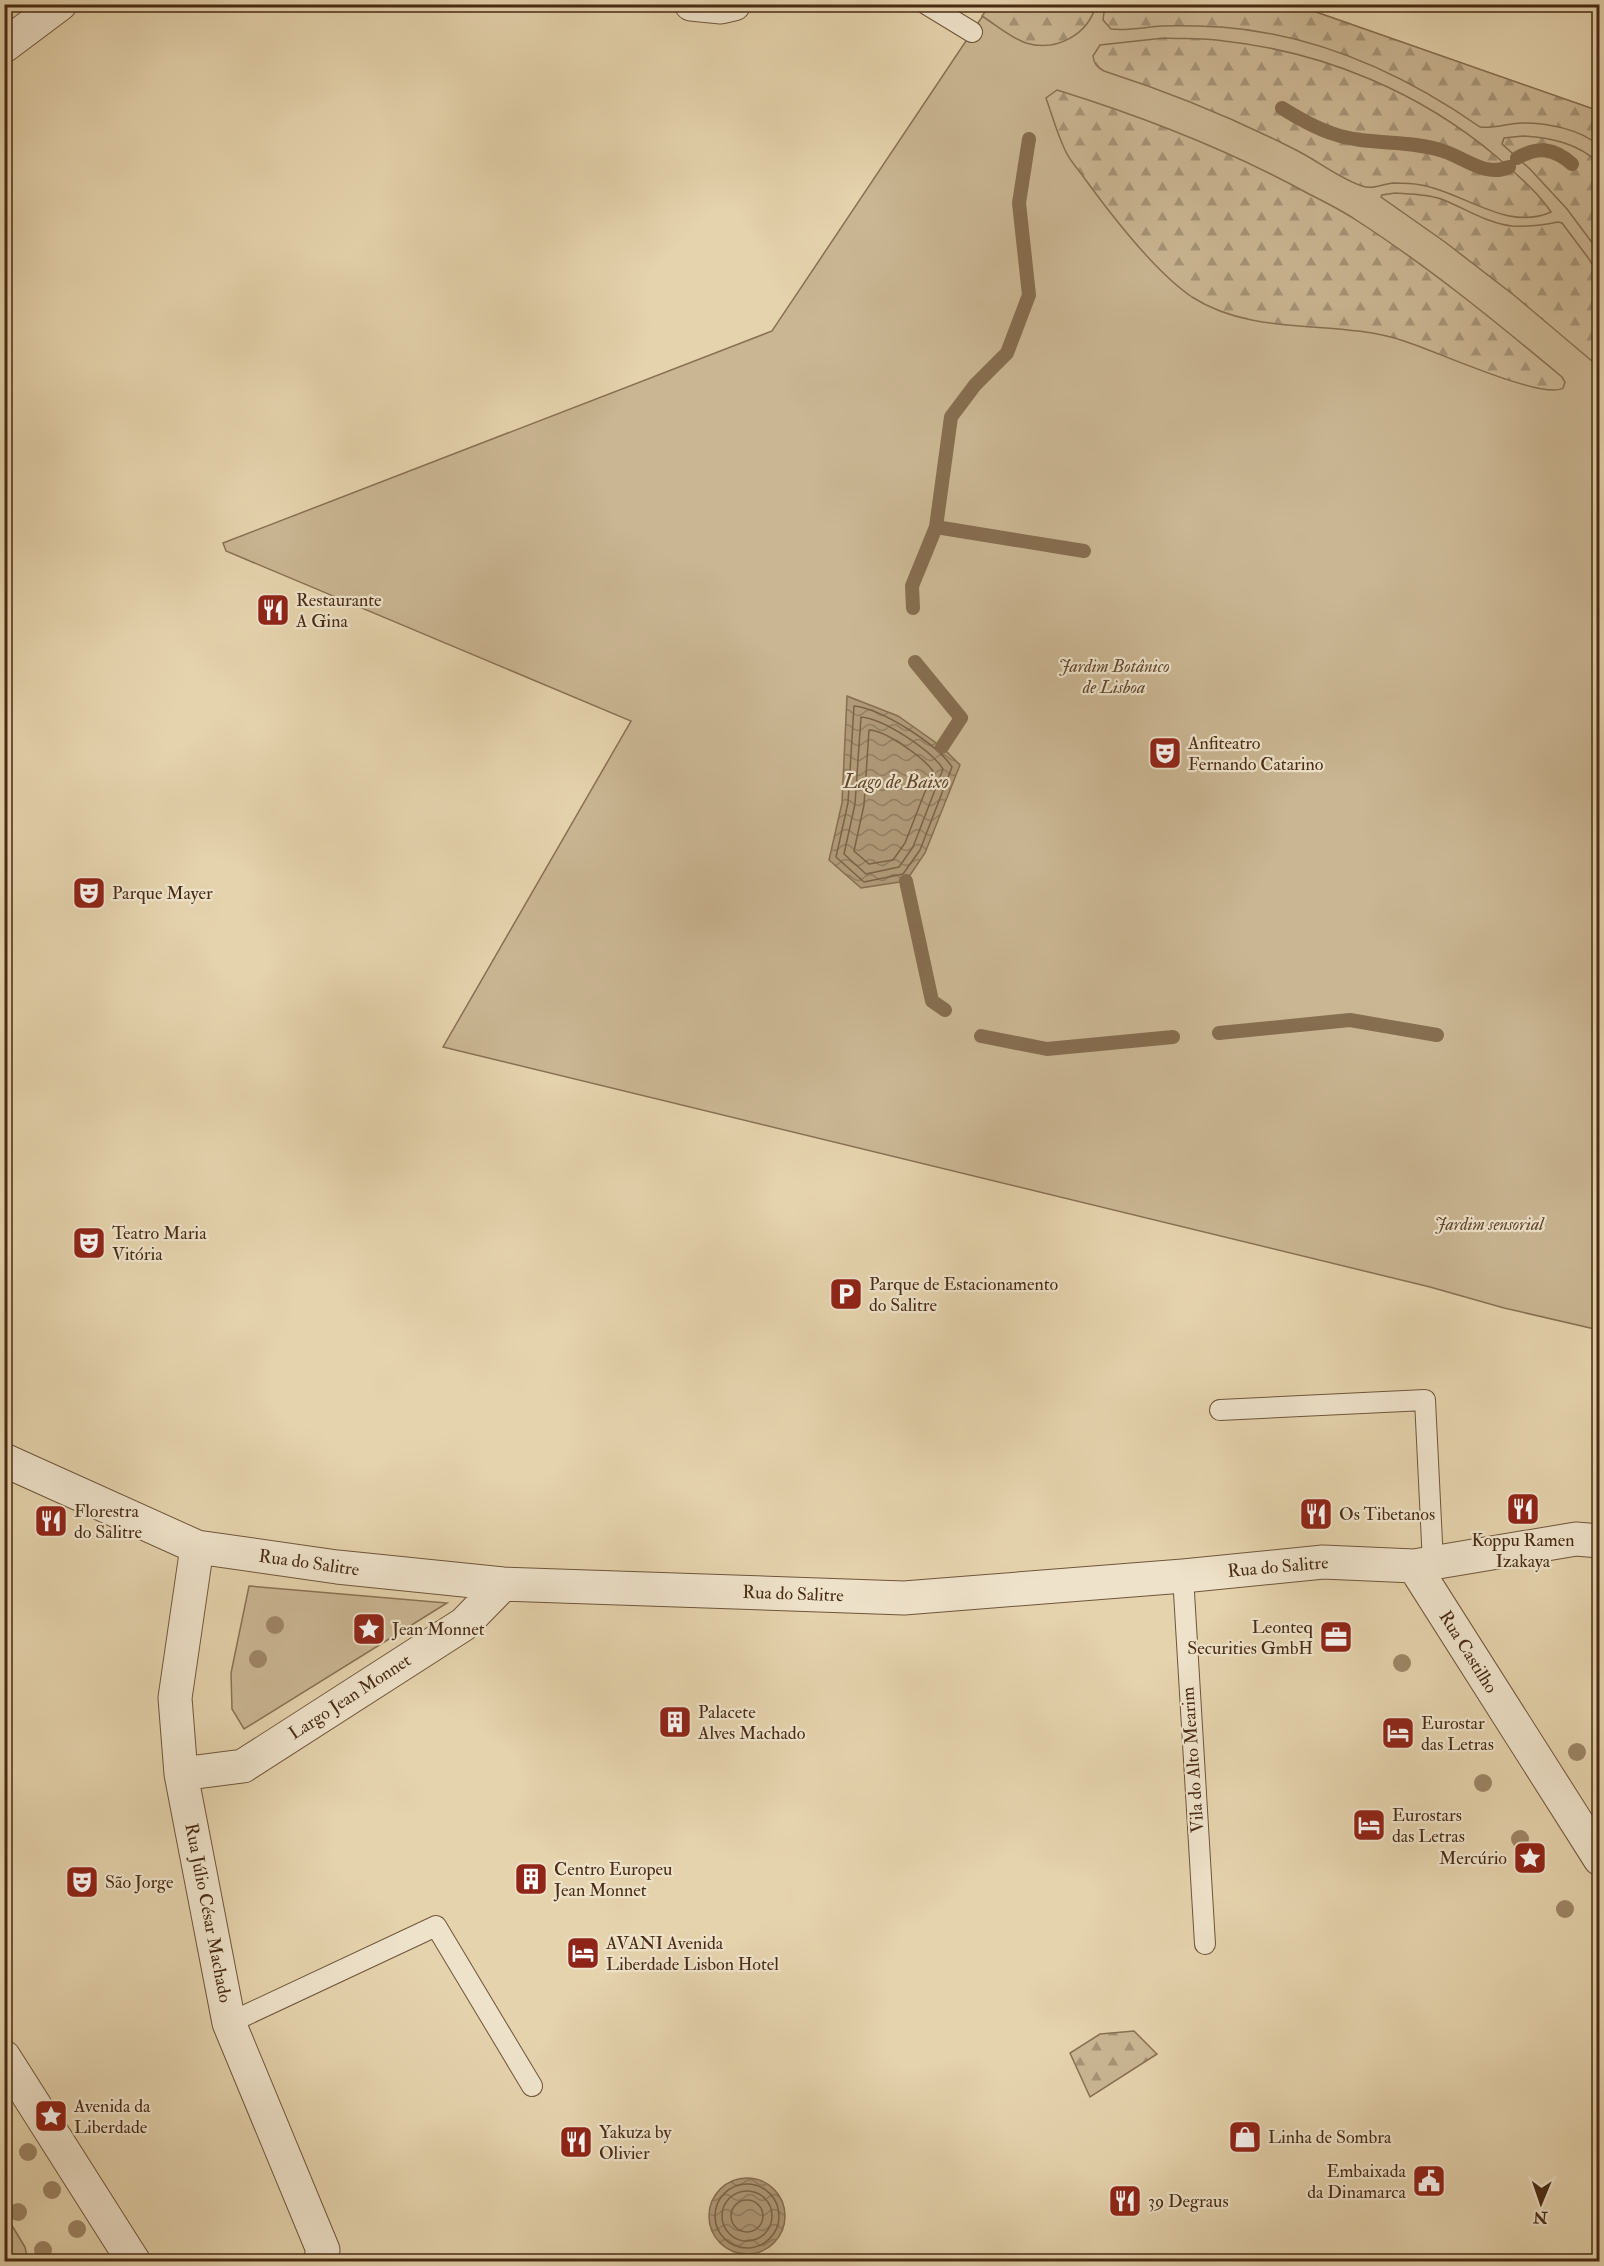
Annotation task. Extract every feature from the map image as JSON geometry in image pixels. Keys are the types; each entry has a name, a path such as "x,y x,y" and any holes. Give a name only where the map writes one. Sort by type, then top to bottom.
{"street":[{"path":"10,34 60,4"},
{"path":"691,4 721,7 734,4"},
{"name":"Rua do Salitre","path":"4,1460 197,1547 337,1567 502,1584 904,1598 1182,1576 1323,1562 1423,1565 1576,1539 1599,1541"},
{"name":"Rua Júlio César Machado","path":"197,1547 175,1698 181,1774 229,2022 323,2250 320,2262"},
{"name":"Rua Castilho","path":"1423,1565 1599,1859"},
{"name":"Largo Jean Monnet","path":"181,1774 243,1766 464,1624 502,1584"},
{"path":"4,2057 134,2262"}],"lane":[{"path":"926,4 972,32"},
{"path":"1220,1410 1425,1400 1423,1565"},
{"name":"Vila do Alto Mearim","path":"1182,1576 1205,1944"},
{"path":"229,2022 436,1926 532,2086"}],"green space":[{"name":"Jardim Botânico de Lisboa","path":"990,5 1296,5 1599,111 1599,1330 443,1047 631,721 226,551 223,543 772,331"},
{"path":"990,5 1096,5 1092,16 1078,33 1059,43 1037,45 1015,38 982,16"},
{"path":"1105,5 1296,5 1599,111 1599,146 1573,131 1542,124 1523,123 1480,127 1421,90 1389,74 1324,48 1290,38 1256,31 1214,27 1169,26 1111,29 1103,20"},
{"path":"1164,38 1216,40 1261,46 1334,65 1369,79 1436,113 1467,134 1519,176 1551,212 1535,217 1502,214 1437,189 1411,183 1362,186 1344,178 1303,153 1248,127 1177,97 1104,71 1094,61 1093,56 1100,45"},
{"path":"1057,90 1122,111 1217,149 1345,213 1410,257 1487,316 1562,377 1565,382 1563,388 1552,390 1511,381 1404,341 1378,334 1269,323 1242,318 1217,310 1192,297 1149,258 1108,210 1069,157 1046,98"},
{"path":"1523,136 1544,138 1573,146 1599,163 1599,252 1567,209 1530,169 1502,144 1504,138"},
{"path":"1395,193 1436,197 1484,219 1512,226 1562,223 1589,259 1599,277 1599,367 1515,296 1445,242 1381,197"},
{"path":"249,1586 447,1603 244,1729 232,1709 231,1673"},
{"path":"1134,2031 1157,2054 1090,2097 1070,2053 1100,2034"},
{"path":"5,2214 25,2247 28,2261 5,2261"}],"water":[{"name":"Lago de Baixo","path":"847,696 898,716 942,747 960,765 925,853 906,881 861,888 829,860 842,803"},
{"path":"755,2178 768,2184 779,2195 785,2208 783,2231 768,2248 755,2254 739,2254 726,2248 711,2231 709,2208 715,2195 732,2180"}],"waterway":[{"path":"1282,108 1324,131 1344,137 1440,150 1491,170 1509,167"},
{"path":"913,608 912,586 936,527 951,417 975,385 1007,353 1029,295 1019,203 1029,139"},
{"path":"1517,158 1539,150 1546,150 1572,164"},
{"path":"936,527 1084,551"},
{"path":"915,662 961,718 942,747"},
{"path":"906,881 932,1001 945,1010"},
{"path":"1219,1033 1350,1020 1437,1035"},
{"path":"981,1036 1047,1049 1173,1037"}],"place":[{"name":"Restaurante A Gina","path":"273,610"},
{"name":"Anfiteatro Fernando Catarino","path":"1165,753"},
{"name":"Parque Mayer","path":"89,893"},
{"name":"Teatro Maria Vitória","path":"89,1243"},
{"name":"Parque de Estacionamento do Salitre","path":"846,1294"},
{"name":"Koppu Ramen Izakaya","path":"1523,1509"},
{"name":"Os Tibetanos","path":"1316,1514"},
{"name":"Florestra do Salitre","path":"51,1521"},
{"name":"Jean Monnet","path":"369,1629"},
{"name":"Leonteq Securities GmbH","path":"1336,1637"},
{"name":"Palacete Alves Machado","path":"675,1722"},
{"name":"Eurostar das Letras","path":"1398,1733"},
{"name":"Eurostars das Letras","path":"1369,1825"},
{"name":"Mercúrio","path":"1530,1858"},
{"name":"Centro Europeu Jean Monnet","path":"531,1879"},
{"name":"São Jorge","path":"82,1882"},
{"name":"AVANI Avenida Liberdade Lisbon Hotel","path":"583,1953"},
{"name":"Avenida da Liberdade","path":"51,2116"},
{"name":"Linha de Sombra","path":"1245,2137"},
{"name":"Yakuza by Olivier","path":"576,2142"},
{"name":"Embaixada da Dinamarca","path":"1429,2181"},
{"name":"39 Degraus","path":"1125,2201"}],"park label":[{"name":"Jardim sensorial","path":"1489,1224"}]}
